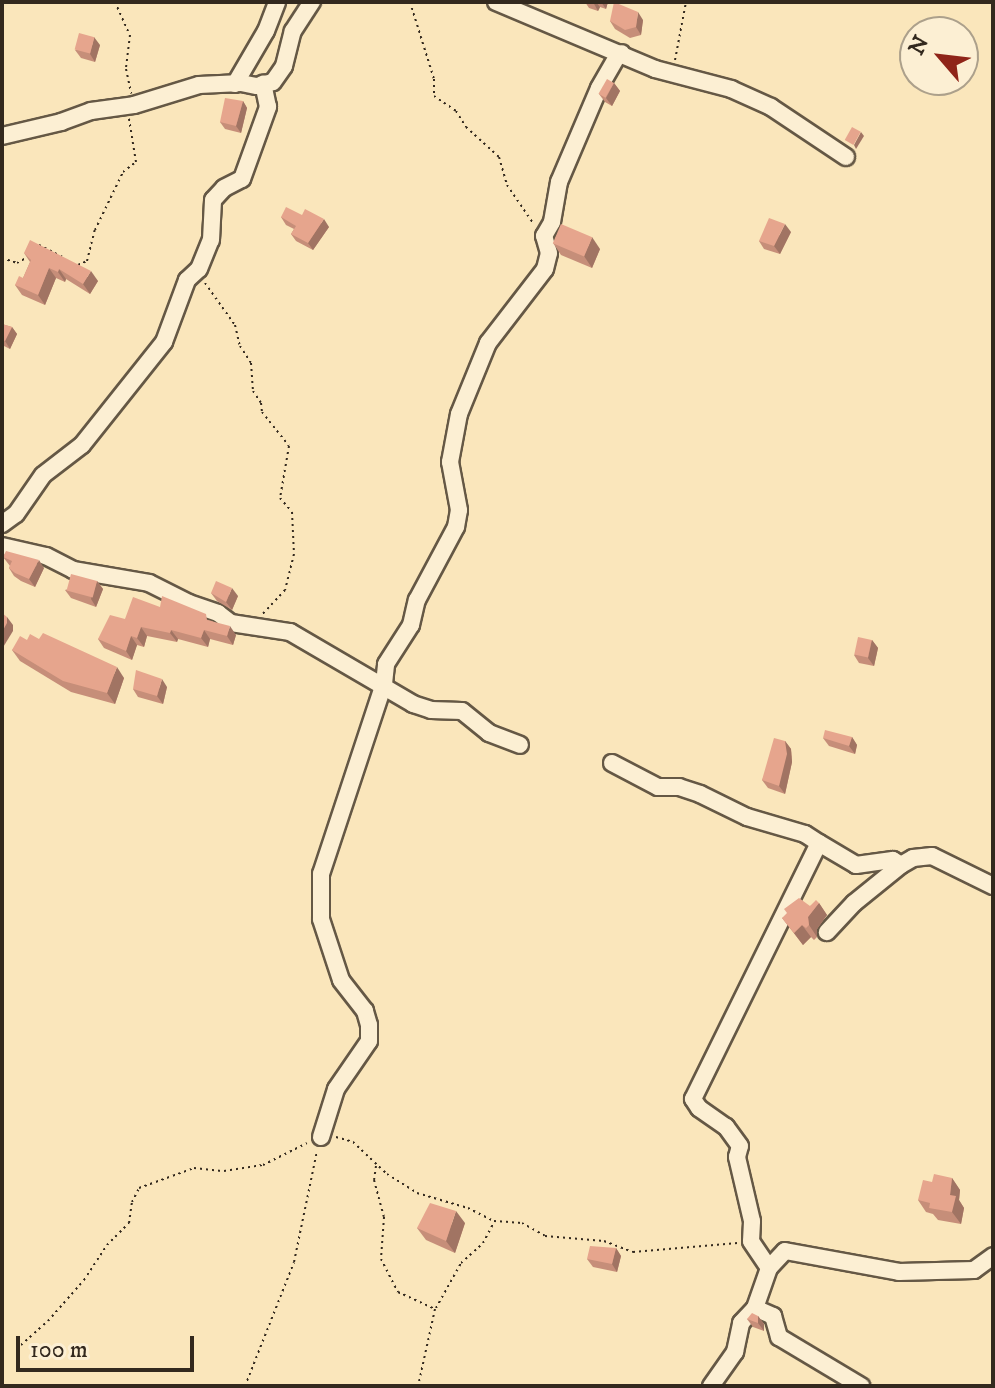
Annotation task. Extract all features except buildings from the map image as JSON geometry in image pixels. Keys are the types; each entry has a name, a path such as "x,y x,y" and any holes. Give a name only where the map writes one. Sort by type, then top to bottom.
{"street":[{"path":"235,84 266,31 277,2"},
{"path":"2,136 91,111 130,106 199,85 273,82 284,66 293,31 312,2"},
{"path":"496,2 672,74 731,89 771,107 846,157"},
{"path":"319,1137 336,1089 369,1041 365,1011 341,980 336,957 321,919 321,874 384,684 386,664 411,625 417,600 456,527 459,510 450,462 459,414 488,343 545,269 549,253 544,236 552,222 559,182 583,133 591,106 618,55 622,53"},
{"path":"2,524 16,514 43,475 72,456 164,342 187,280 199,269 211,240 213,200 224,188 242,179 268,107 263,84"},
{"path":"2,546 46,556 73,570 135,579 189,603 207,607 231,623 290,632 327,656 384,684 392,693 431,710 462,711 489,733 520,745"},
{"path":"612,763 658,787 679,787 747,817 805,834 856,865 893,860 901,865"},
{"path":"769,1268 751,1241 752,1221 737,1157 740,1146 726,1127 699,1108 693,1099 819,843"},
{"path":"827,932 854,903 913,858 932,856 993,886"},
{"path":"711,1386 735,1352 741,1323 755,1308 769,1268 785,1251 899,1272 974,1270 993,1256"},
{"path":"755,1308 773,1316 779,1337 861,1386"}],"path":[{"path":"73,263 81,265 87,261 95,230 122,174 136,162 130,136 126,69 130,35 115,2"},
{"path":"410,2 434,79 434,96 456,111 466,127 499,157 511,193 544,236"},
{"path":"672,74 686,2"},
{"path":"2,258 17,263 36,246 42,245 68,260"},
{"path":"199,269 235,325 240,346 251,363 253,391 261,403 262,412 289,446 280,498 292,512 294,554 285,590 271,601 257,625"},
{"path":"245,1386 296,1254 310,1200 319,1137"},
{"path":"21,1345 84,1280 107,1245 129,1223 132,1202 139,1188 194,1168 224,1171 263,1165 319,1137 353,1142 376,1165 417,1193 468,1208 494,1221 513,1220 536,1234 604,1241 633,1252 679,1251 751,1241"},
{"path":"376,1165 374,1180 384,1217 381,1259 398,1292 435,1309"},
{"path":"418,1386 435,1309 461,1263 483,1243 494,1221"}]}
